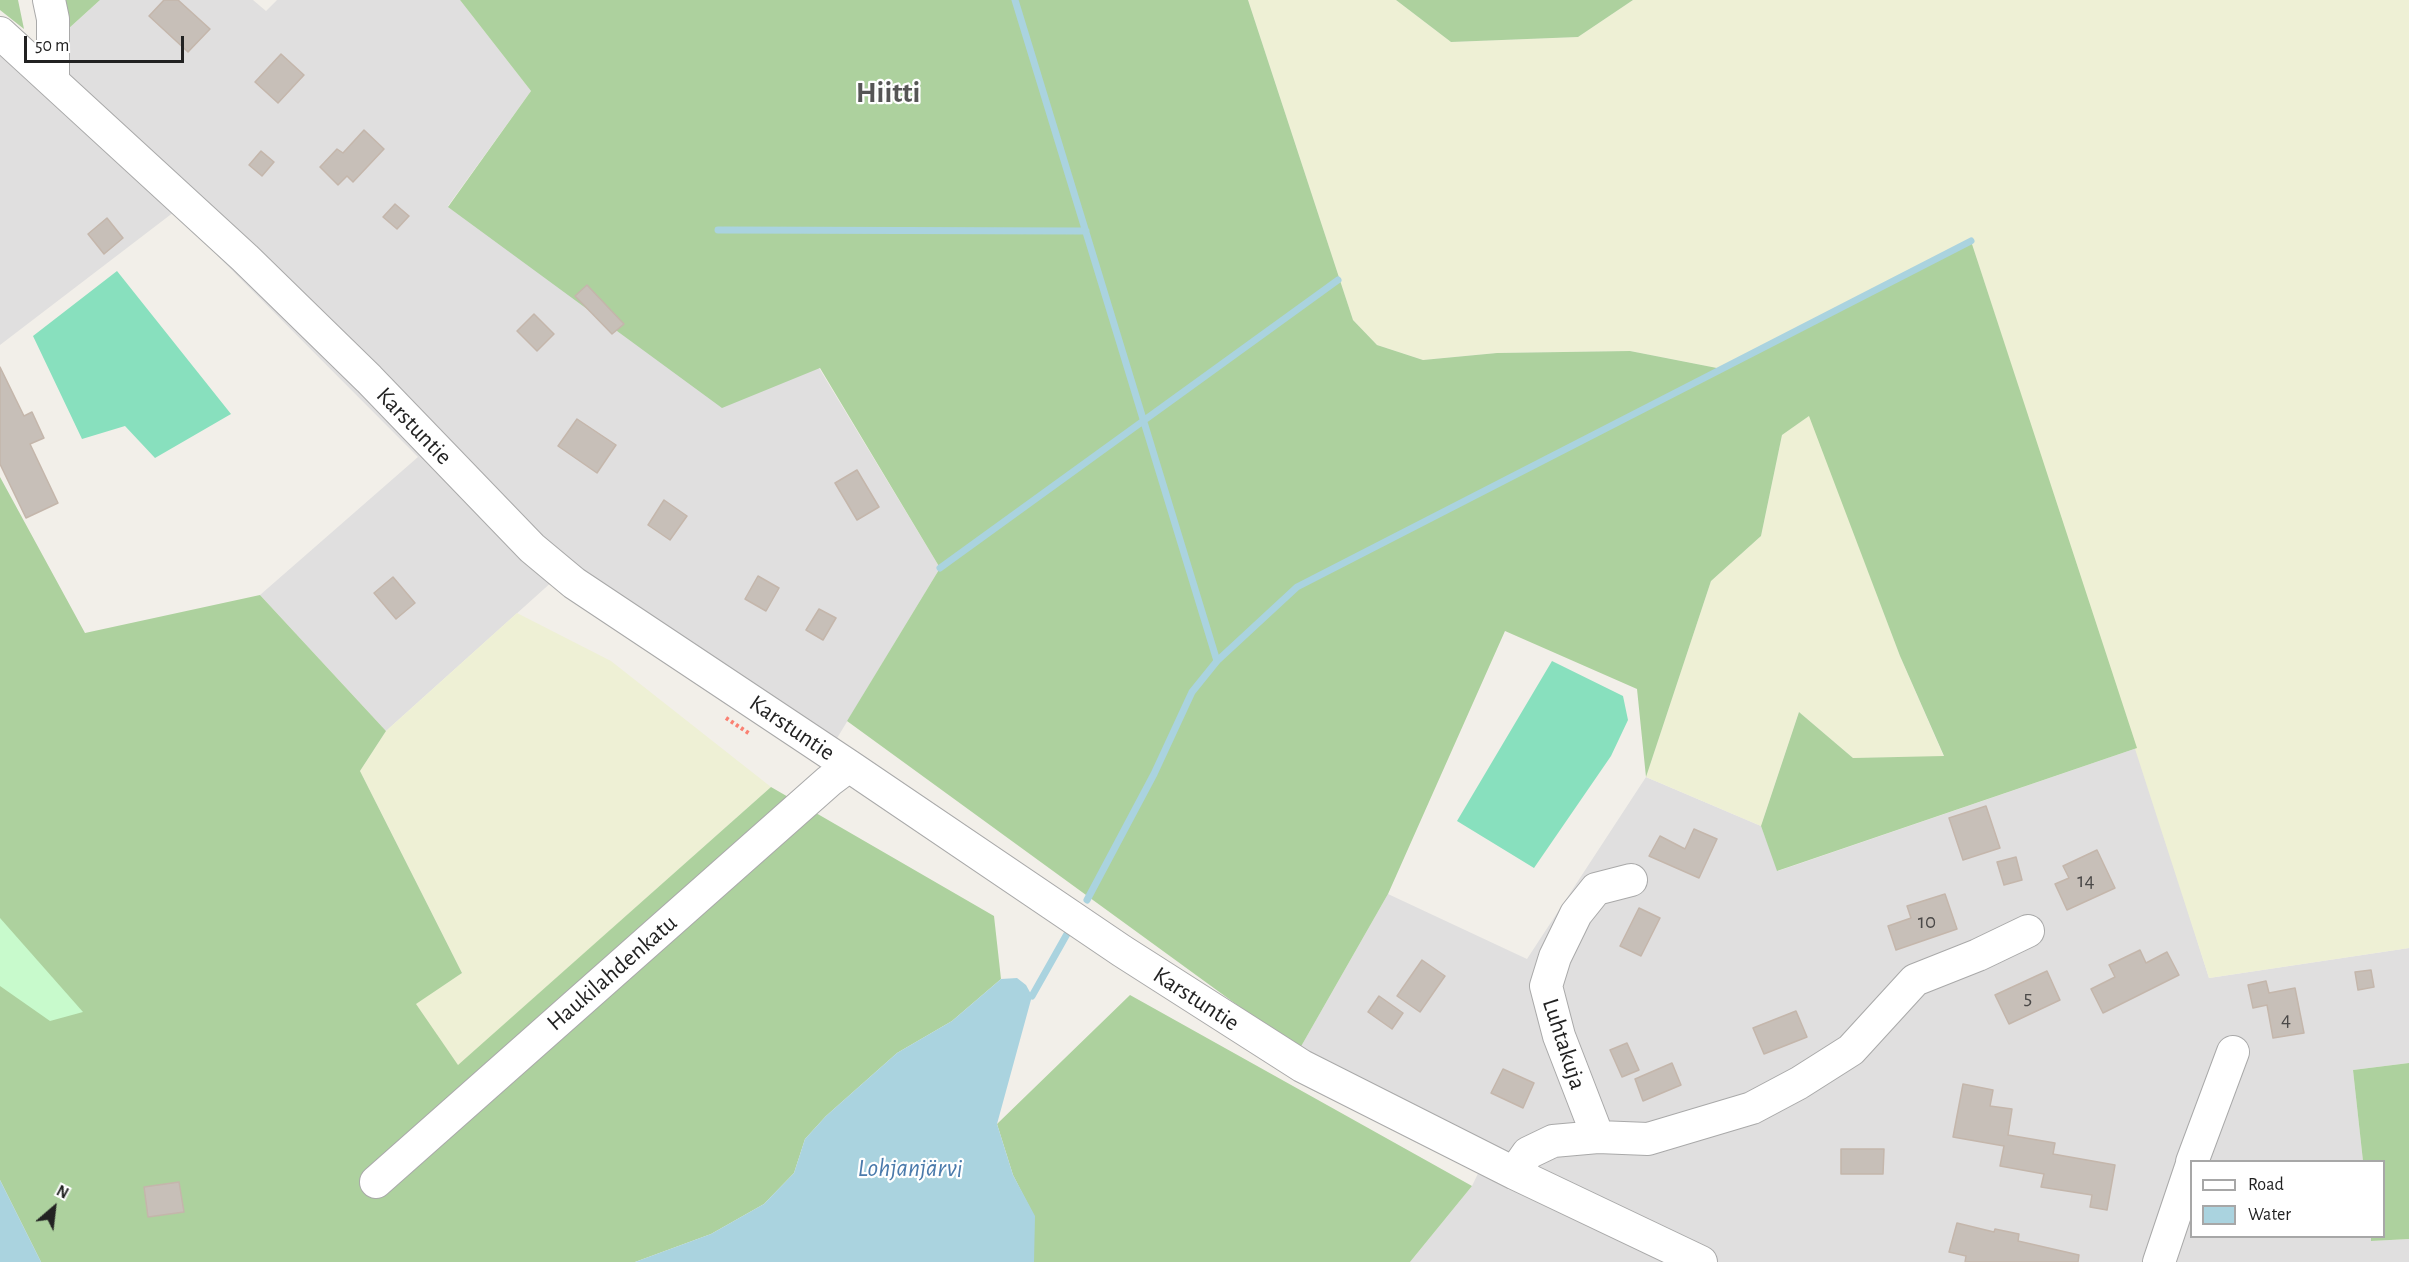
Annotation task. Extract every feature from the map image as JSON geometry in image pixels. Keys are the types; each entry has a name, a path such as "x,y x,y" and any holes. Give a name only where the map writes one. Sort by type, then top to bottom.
{"street":[{"path":"49,0 52,19 53,79"},
{"name":"Karstuntie","path":"0,33 53,79 245,258 361,371 532,548 574,583 1122,951 1302,1066 1514,1173 1701,1262"},
{"name":"Haukilahdenkatu","path":"376,1182 829,781 849,766"},
{"name":"Luhtakuja","path":"1598,1137 1559,1036 1546,986 1555,957 1576,914 1596,889 1631,880"},
{"path":"1514,1173 1528,1153 1553,1141 1598,1137 1648,1139 1752,1108 1799,1083 1851,1050 1915,980 1978,955 2028,931"},
{"path":"2193,1160 2233,1052"},
{"path":"2159,1262 2190,1169"}],"shaded area":[{"path":"100,0 253,0 266,11 277,0 460,0 531,91 448,206 819,368 940,568 822,763 554,580 386,731 260,595 418,457 174,212 0,345 0,41 30,64"},
{"path":"2137,748 2209,978 2409,948 2409,1063 2353,1070 2363,1160 2190,1160 2190,1238 2371,1238 2372,1241 2409,1239 2409,1262 1410,1262 1472,1186 1485,1159 1299,1050 1388,894 1527,959 1646,777 1761,826 1778,871"}],"green space":[{"path":"0,0 18,0 24,29 0,10"},
{"path":"60,0 100,0 67,30"},
{"path":"460,0 1248,0 1353,320 1377,345 1423,360 1497,353 1630,351 1722,369 1971,241 2137,748 1777,871 1761,826 1799,712 1853,758 1944,756 1900,656 1809,416 1782,435 1761,536 1711,581 1646,777 1637,689 1505,631 1388,894 1299,1050 847,721 940,568 820,368 722,408 448,207 531,91"},
{"path":"1248,0 1396,0 1451,42 1578,37 1633,0 2409,0 2409,948 2209,978 1971,241 1722,369 1630,351 1497,353 1423,360 1377,345 1353,320"},
{"path":"1396,0 1633,0 1578,37 1451,42"},
{"path":"117,271 231,414 155,458 125,426 82,439 33,336"},
{"path":"1810,415 1900,656 1944,757 1853,758 1799,712 1761,826 1646,777 1711,581 1761,536 1782,435"},
{"path":"0,477 85,633 260,595 386,731 360,771 462,973 416,1004 458,1065 771,787 994,916 1001,979 952,1021 897,1053 826,1116 805,1139 794,1173 764,1204 711,1234 635,1262 41,1262 0,1180"},
{"path":"517,613 611,661 771,787 458,1066 415,1004 462,973 360,771 386,731"},
{"path":"1552,661 1623,696 1628,720 1611,756 1534,868 1457,821"},
{"path":"0,918 83,1012 50,1021 0,986"},
{"path":"1130,995 1472,1186 1410,1262 1034,1262 1034,1216 1013,1175 997,1124"},
{"path":"2409,1063 2409,1239 2371,1241 2371,1238 2385,1238 2385,1160 2363,1160 2353,1070"}],"water":[{"name":"Lohjanjärvi","path":"1017,978 1026,985 1032,996 997,1124 1013,1175 1035,1216 1034,1262 635,1262 711,1234 764,1204 794,1173 805,1139 826,1116 897,1053 952,1021 1001,979"},
{"path":"0,1180 41,1262 0,1262"}],"building":[{"path":"164,0 178,0 210,29 188,52 149,16"},
{"path":"281,54 304,75 278,103 255,82"},
{"path":"364,130 384,149 353,182 347,176 338,185 320,167 337,149 343,153"},
{"path":"261,151 274,162 262,176 249,165"},
{"path":"395,204 409,216 397,229 383,217"},
{"path":"107,218 123,238 104,254 88,234"},
{"path":"587,285 624,324 612,334 575,296"},
{"path":"534,314 554,334 537,351 517,331"},
{"path":"0,367 24,416 32,412 44,438 30,444 58,503 26,518 0,464"},
{"path":"577,419 616,445 597,473 558,446"},
{"path":"857,470 879,507 857,520 835,483"},
{"path":"664,500 687,516 670,540 648,525"},
{"path":"758,576 779,588 766,611 745,599"},
{"path":"393,577 415,603 396,619 374,593"},
{"path":"819,609 836,618 823,640 806,630"},
{"path":"1986,806 2000,848 1963,860 1949,818"},
{"path":"1694,829 1717,839 1699,878 1649,856 1660,836 1685,849"},
{"path":"2097,850 2115,888 2067,910 2055,884 2069,878 2063,866"},
{"path":"2016,857 2022,880 2004,885 1997,862"},
{"path":"1945,894 1957,929 1896,950 1888,926 1911,918 1907,906"},
{"path":"1639,908 1660,918 1641,956 1620,946"},
{"path":"2140,950 2146,963 2167,952 2179,975 2103,1013 2091,989 2115,977 2109,965"},
{"path":"1422,960 1445,976 1420,1012 1397,996"},
{"path":"2371,970 2374,987 2358,990 2355,972"},
{"path":"2047,971 2060,1000 2009,1024 1995,995"},
{"path":"2266,981 2269,993 2295,988 2304,1033 2273,1038 2267,1005 2253,1008 2248,985"},
{"path":"1379,996 1403,1013 1392,1029 1368,1012"},
{"path":"1796,1011 1807,1037 1764,1054 1753,1028"},
{"path":"1627,1043 1639,1070 1622,1077 1610,1050"},
{"path":"1672,1063 1681,1085 1643,1101 1635,1079"},
{"path":"1503,1069 1534,1083 1523,1108 1491,1093"},
{"path":"1963,1084 1993,1090 1990,1106 2012,1109 2008,1135 2055,1143 2053,1154 2115,1165 2107,1210 2090,1207 2092,1195 2041,1187 2044,1174 2000,1166 2004,1146 1953,1137"},
{"path":"1841,1149 1884,1149 1883,1174 1841,1174"},
{"path":"179,1182 184,1212 148,1217 144,1187"},
{"path":"1957,1223 1994,1232 1995,1229 2019,1234 2018,1241 2079,1255 2078,1262 1965,1262 1966,1256 1949,1252"}],"waterway":[{"path":"1015,0 1217,661"},
{"path":"718,230 1086,231"},
{"path":"1087,900 1154,774 1192,692 1217,661 1297,587 1971,241"},
{"path":"940,568 1338,280"},
{"path":"1032,996 1067,934"}],"district":[{"name":"Hiitti","path":"888,93"}]}
